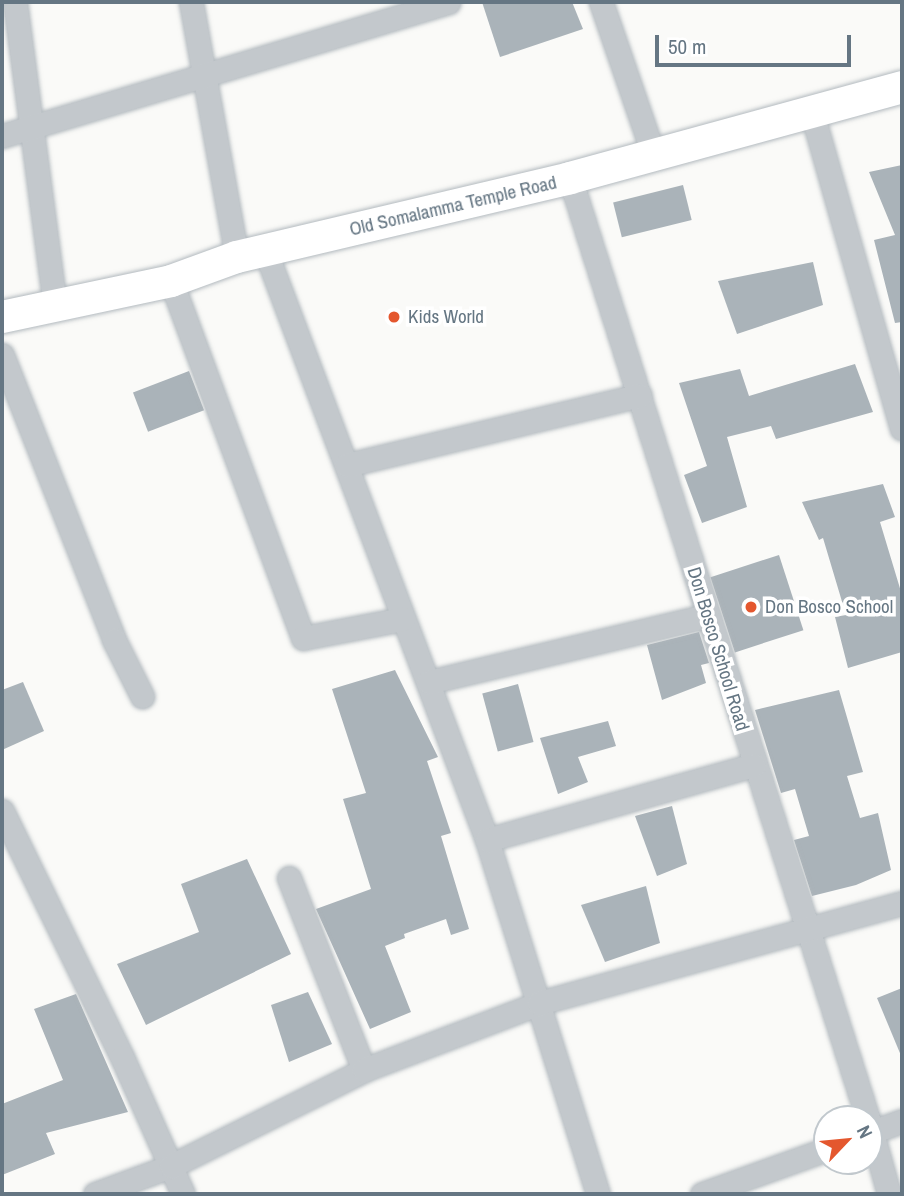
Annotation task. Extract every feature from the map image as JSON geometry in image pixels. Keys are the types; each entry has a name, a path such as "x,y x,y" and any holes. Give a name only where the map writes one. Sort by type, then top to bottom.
{"street":[{"path":"15,2 29,128 55,305"},
{"path":"191,2 205,76 251,254 347,466 402,619 429,682 487,840 598,1194"},
{"path":"2,136 448,2"},
{"path":"601,2 653,153"},
{"name":"Old Somalamma Temple Road","path":"2,317 171,281 251,254 570,178 653,153 902,87"},
{"path":"812,113 902,428"},
{"name":"Don Bosco School Road","path":"570,178 863,1105"},
{"path":"171,281 303,638 402,619"},
{"path":"2,355 114,640 142,696"},
{"path":"347,466 640,395"},
{"path":"429,682 707,616"},
{"path":"487,840 754,765"},
{"path":"2,811 183,1194"},
{"path":"289,878 364,1070"},
{"path":"95,1194 171,1166 364,1070 540,1003 902,903"},
{"path":"883,1125 902,1121"},
{"path":"702,1194 751,1186 813,1156"},
{"name":"Don Bosco School Road","path":"883,1173 889,1194"}],"building":[{"path":"482,2 572,2 583,29 500,57"},
{"path":"902,165 902,322 895,323 874,240 895,235 869,172"},
{"path":"683,185 692,220 622,237 613,202"},
{"path":"813,262 823,305 737,334 718,281"},
{"path":"855,364 873,412 776,439 771,426 727,437 747,507 702,523 684,475 707,466 679,383 740,369 749,396"},
{"path":"189,371 204,410 148,432 133,393"},
{"path":"883,484 895,517 880,522 902,595 902,652 848,668 835,617 846,615 823,538 819,540 802,502"},
{"name":"Don Bosco School","path":"779,555 803,630 735,652 711,577"},
{"path":"699,632 709,663 701,665 706,683 662,700 647,645"},
{"path":"395,670 438,757 427,761 451,833 441,836 469,929 451,935 446,919 404,934 405,938 385,946 411,1012 370,1029 316,909 371,889 343,799 366,793 332,689"},
{"path":"23,682 44,731 2,750 2,690"},
{"path":"518,684 534,742 498,752 482,694"},
{"path":"839,690 863,772 847,776 860,818 878,813 891,870 856,885 812,896 794,840 809,836 795,789 781,793 755,710"},
{"path":"608,721 616,746 578,757 588,782 558,794 540,738"},
{"path":"672,806 687,864 657,876 635,816"},
{"path":"247,859 291,954 146,1025 117,964 199,932 181,884"},
{"path":"646,886 660,943 605,962 581,905"},
{"path":"902,988 902,1058 877,998"},
{"path":"308,992 332,1044 289,1062 271,1005"},
{"path":"76,994 128,1112 46,1133 55,1154 2,1175 2,1104 63,1080 34,1009"}],"place":[{"name":"Kids World","path":"394,317"},
{"name":"Don Bosco School","path":"751,607"}]}
